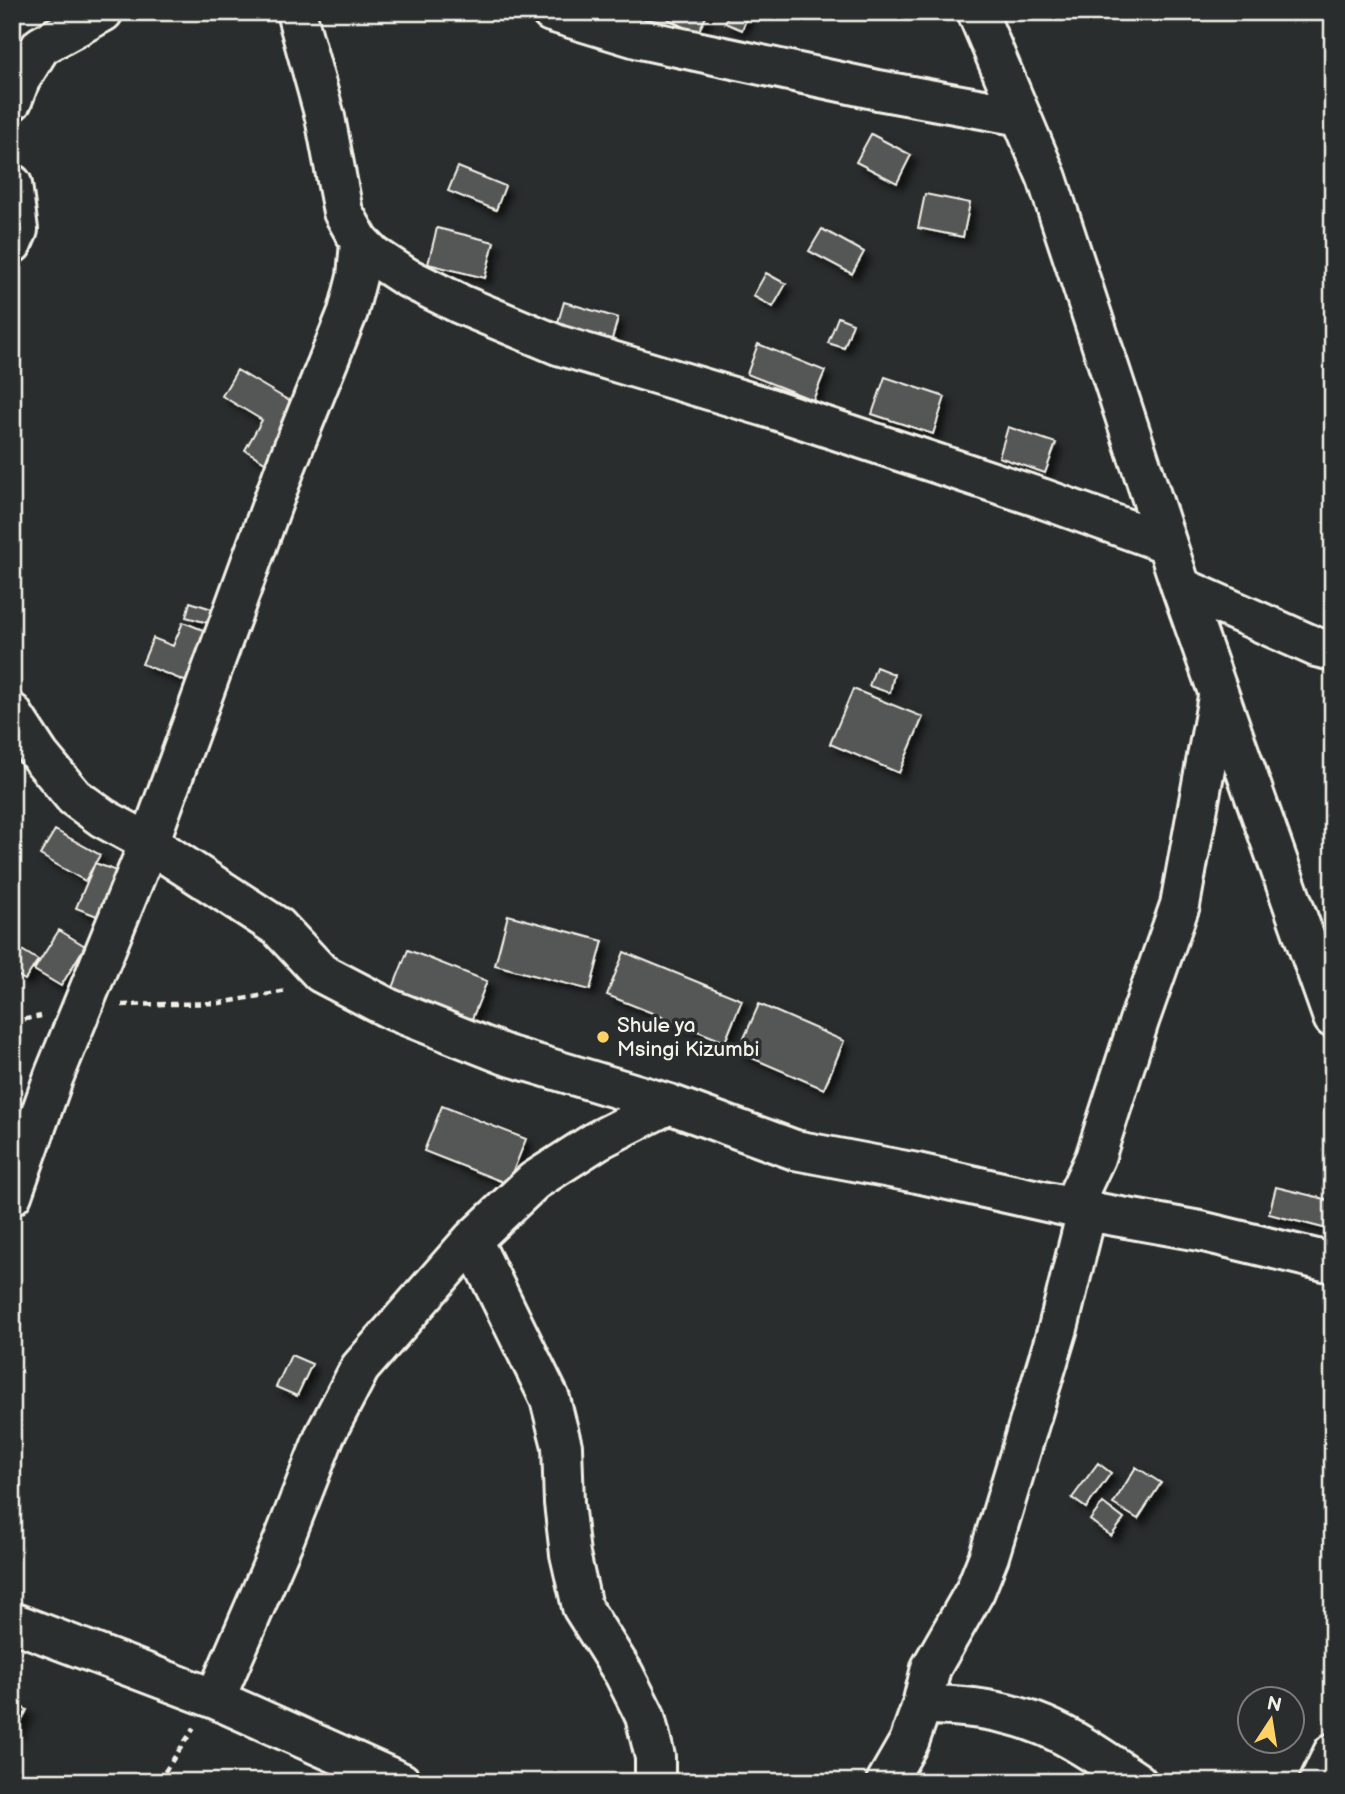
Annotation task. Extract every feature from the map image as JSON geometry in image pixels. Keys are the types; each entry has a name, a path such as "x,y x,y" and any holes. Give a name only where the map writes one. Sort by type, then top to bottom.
{"street":[{"path":"12,101 20,80 41,46 103,12"},
{"path":"296,12 325,117 343,212 360,242 374,256 406,277 460,304 558,345 766,407 1089,514 1166,543"},
{"path":"551,12 620,22 640,39 878,90 1021,116"},
{"path":"977,12 1047,178 1166,543 1333,1018"},
{"path":"12,184 18,230 12,244"},
{"path":"12,1195 19,1157 149,842 286,466 348,312 357,277 360,242"},
{"path":"1181,587 1316,647 1333,651"},
{"path":"886,1782 909,1742 931,1668 975,1591 989,1556 1058,1328 1080,1209 1094,1158 1180,905 1218,695"},
{"path":"12,713 40,756 74,797 103,818 149,842 278,928 321,973 390,1009 506,1055 668,1104 795,1150 1200,1231 1333,1263"},
{"path":"215,1699 285,1538 326,1435 360,1368 472,1240 534,1181 598,1140 668,1104"},
{"path":"472,1240 550,1399 562,1446 564,1503 570,1554 582,1607 624,1674 645,1716 655,1758 655,1782"},
{"path":"12,1622 215,1699 401,1782"},
{"path":"922,1705 956,1705 984,1710 1044,1727 1086,1749 1137,1782"},
{"path":"1319,1782 1333,1753"}],"path":[{"path":"83,1007 220,1003 262,997 304,986 321,973"},
{"path":"158,1782 215,1699"}],"building":[{"path":"655,12 707,12 708,13 697,34"},
{"path":"729,12 749,12 742,30 725,23"},
{"path":"871,134 911,155 897,183 856,162"},
{"path":"458,167 505,186 496,210 448,191"},
{"path":"925,194 970,203 963,237 918,228"},
{"path":"437,228 494,242 485,278 428,264"},
{"path":"822,229 864,252 852,274 809,251"},
{"path":"766,273 786,284 773,307 753,296"},
{"path":"564,302 618,318 610,346 556,329"},
{"path":"838,317 853,323 844,348 828,343"},
{"path":"758,344 825,371 813,400 747,374"},
{"path":"237,370 303,409 270,465 245,450 262,420 222,396"},
{"path":"885,377 945,397 933,434 872,414"},
{"path":"1008,427 1056,443 1045,473 999,457"},
{"path":"190,602 212,609 208,623 186,617"},
{"path":"183,622 208,632 187,682 142,664 153,638 173,646"},
{"path":"876,667 894,674 890,693 869,686"},
{"path":"853,689 923,717 899,773 830,744"},
{"path":"55,830 100,855 85,881 40,855"},
{"path":"95,863 122,873 105,919 76,908"},
{"path":"508,915 603,941 590,990 495,965"},
{"path":"59,930 85,946 61,986 34,970"},
{"path":"12,944 38,960 25,980 12,972"},
{"path":"408,950 487,981 468,1029 389,998"},
{"path":"624,952 742,1000 725,1042 607,995"},
{"path":"759,1004 844,1041 824,1089 738,1052"},
{"path":"442,1106 526,1139 508,1184 424,1151"},
{"path":"1276,1187 1333,1201 1327,1229 1269,1214"},
{"path":"291,1355 312,1364 297,1396 276,1387"},
{"path":"1098,1463 1111,1473 1086,1508 1072,1498"},
{"path":"1136,1467 1161,1483 1138,1519 1113,1504"},
{"path":"1103,1503 1124,1519 1111,1536 1090,1520"},
{"path":"12,1702 27,1710 15,1734 12,1733"}],"place":[{"name":"Shule ya Msingi Kizumbi","path":"603,1037"}]}
